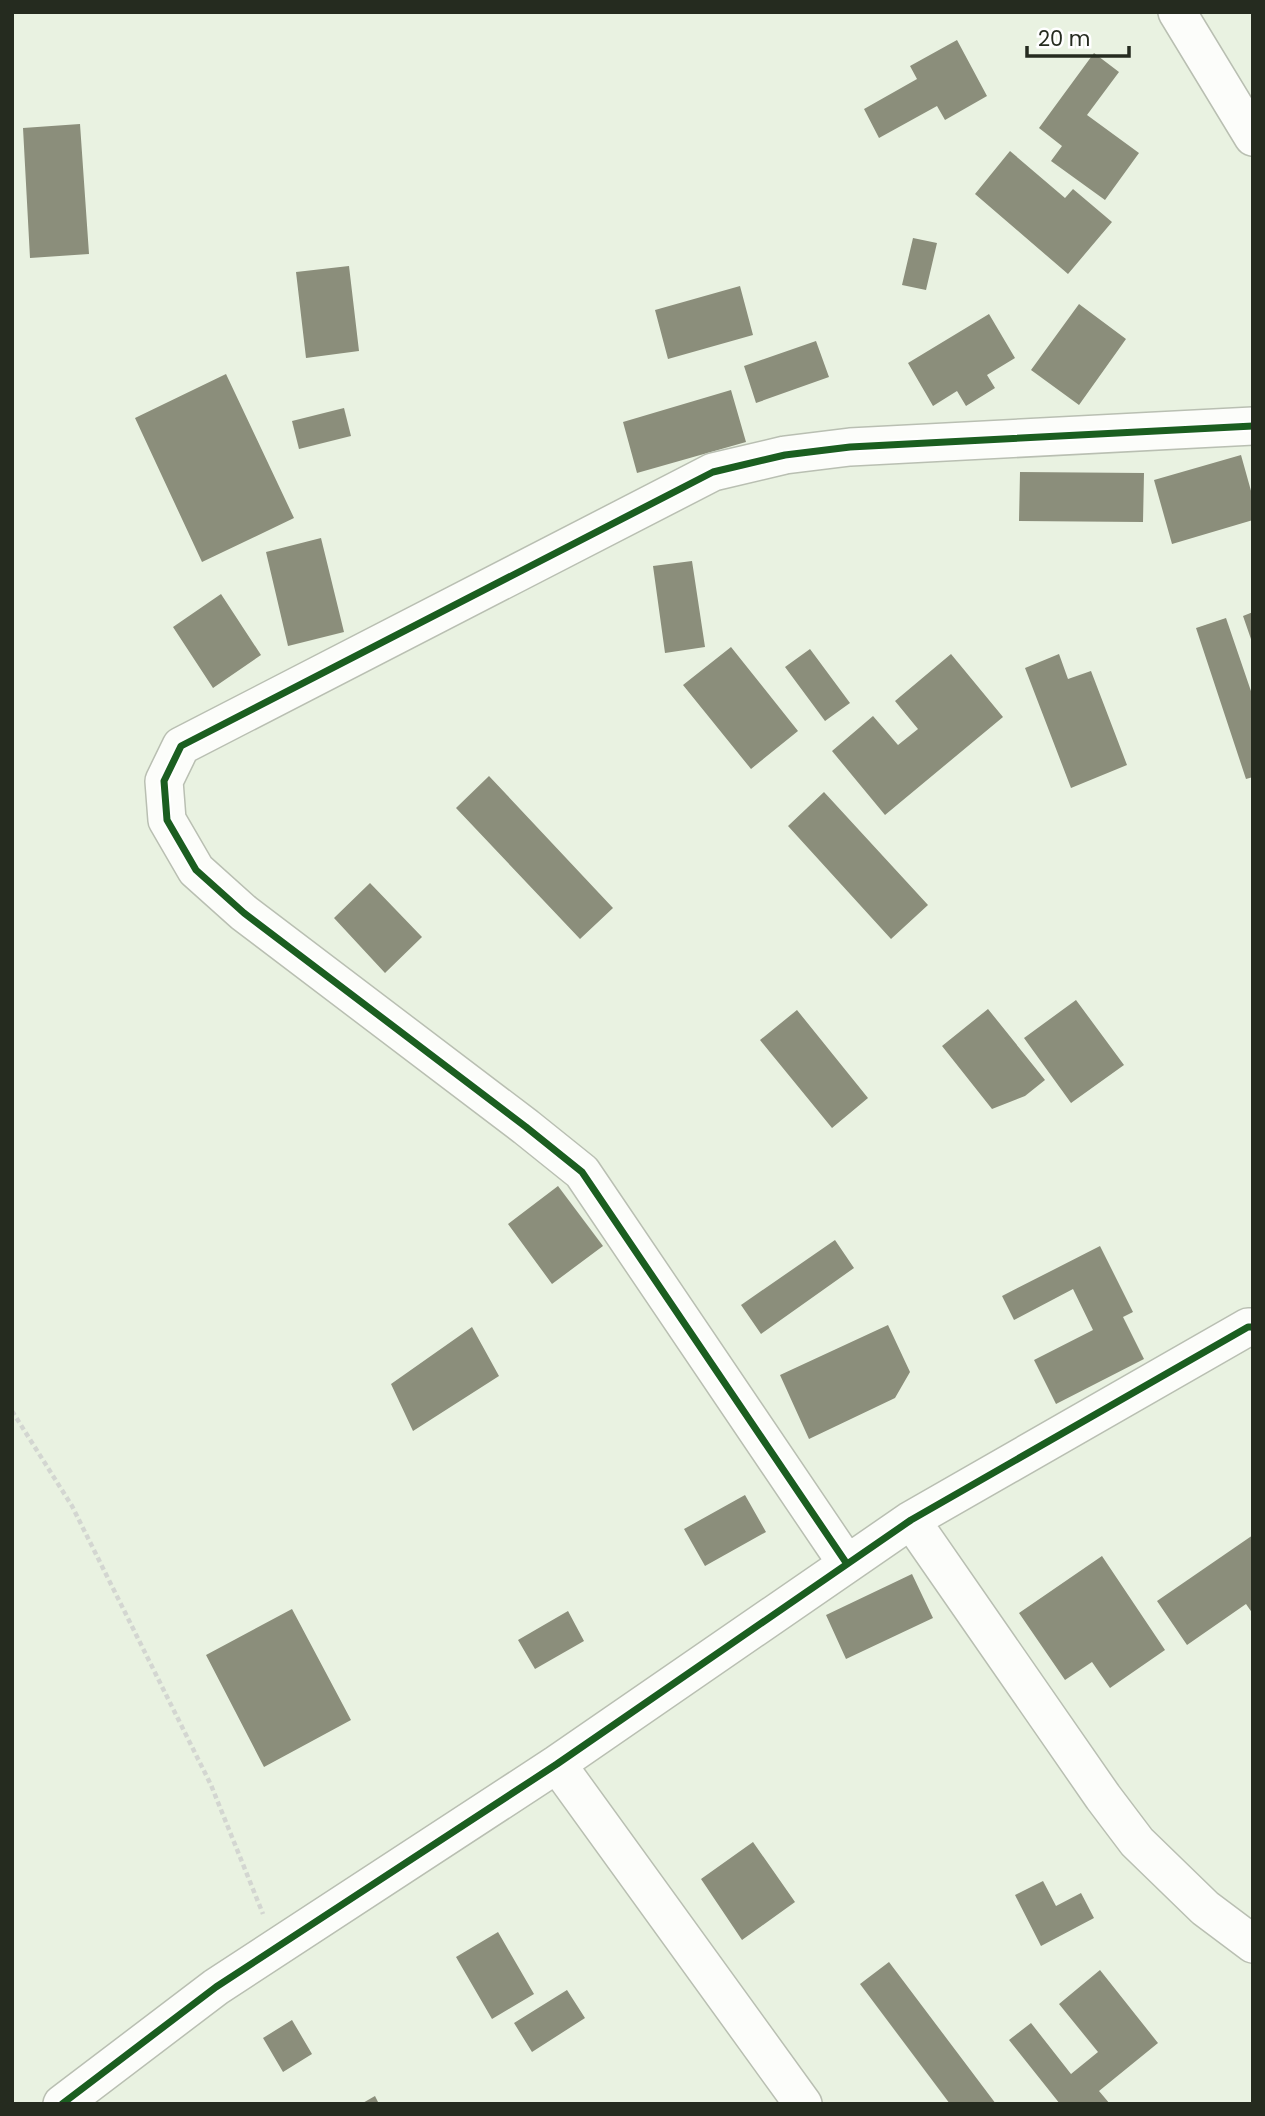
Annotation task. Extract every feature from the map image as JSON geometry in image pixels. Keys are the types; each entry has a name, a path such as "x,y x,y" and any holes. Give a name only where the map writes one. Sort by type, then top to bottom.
{"street":[{"path":"1177,12 1253,137"},
{"path":"847,1564 582,1172 526,1126 244,913 196,870 167,820 164,780 181,746 713,472 785,455 850,447 1253,426"},
{"path":"62,2104 216,1987 557,1764 911,1520 1248,1327 1253,1327"},
{"path":"911,1520 1137,1842 1205,1908 1253,1944"},
{"path":"557,1764 803,2104"}],"path":[{"path":"12,1412 72,1506 211,1784 276,1948"}],"building":[{"path":"957,40 987,96 945,120 937,106 879,138 864,109 917,79 910,66"},
{"path":"1094,53 1119,72 1087,115 1139,153 1105,200 1051,161 1062,146 1039,128"},
{"path":"80,124 89,254 30,258 23,128"},
{"path":"1010,151 1065,198 1073,189 1112,222 1068,274 975,194"},
{"path":"913,238 937,243 926,290 902,285"},
{"path":"349,266 359,351 306,358 296,272"},
{"path":"740,286 753,335 668,359 655,310"},
{"path":"1079,304 1126,339 1079,405 1031,370"},
{"path":"989,314 1015,358 987,375 995,388 966,406 957,391 933,406 908,363"},
{"path":"816,341 829,377 756,403 744,366"},
{"path":"226,374 294,518 202,562 135,418"},
{"path":"731,390 746,442 637,473 623,422"},
{"path":"344,408 351,436 299,449 292,421"},
{"path":"1241,455 1253,498 1253,520 1172,544 1154,480"},
{"path":"1020,472 1144,473 1143,522 1019,521"},
{"path":"321,538 344,632 288,646 266,552"},
{"path":"692,561 705,647 665,653 653,566"},
{"path":"221,594 261,655 213,688 173,627"},
{"path":"1253,612 1253,642 1252,642 1243,616"},
{"path":"1226,618 1253,697 1253,777 1246,779 1196,628"},
{"path":"731,647 798,731 751,769 683,685"},
{"path":"810,649 850,703 825,721 785,667"},
{"path":"951,654 1003,717 885,815 832,751 873,716 898,745 918,729 895,701"},
{"path":"1059,654 1068,679 1091,671 1127,765 1071,788 1025,668"},
{"path":"489,776 613,908 580,939 456,808"},
{"path":"824,792 928,905 891,939 788,826"},
{"path":"370,883 422,937 385,973 334,918"},
{"path":"1076,1000 1124,1065 1071,1103 1024,1038"},
{"path":"988,1009 1045,1080 1025,1096 992,1109 942,1046"},
{"path":"797,1010 868,1098 832,1128 760,1040"},
{"path":"558,1186 603,1246 552,1284 508,1224"},
{"path":"835,1240 854,1268 761,1334 741,1305"},
{"path":"1100,1246 1133,1312 1123,1317 1144,1359 1056,1404 1034,1360 1093,1330 1073,1289 1014,1320 1002,1296"},
{"path":"888,1325 910,1372 895,1398 809,1439 780,1375"},
{"path":"472,1327 499,1376 413,1431 391,1384"},
{"path":"745,1495 766,1532 705,1566 684,1529"},
{"path":"1253,1535 1253,1614 1246,1604 1187,1645 1157,1601"},
{"path":"1102,1556 1165,1650 1110,1688 1092,1662 1065,1680 1019,1613"},
{"path":"912,1574 933,1618 846,1659 826,1615"},
{"path":"292,1609 351,1720 264,1767 206,1655"},
{"path":"568,1611 584,1641 535,1669 518,1640"},
{"path":"753,1842 795,1902 742,1940 701,1879"},
{"path":"1043,1881 1056,1906 1081,1893 1094,1918 1041,1946 1015,1895"},
{"path":"498,1932 534,1994 492,2019 456,1957"},
{"path":"889,1962 996,2104 950,2104 860,1984"},
{"path":"1100,1970 1158,2043 1099,2091 1110,2104 1060,2104 1009,2040 1031,2023 1071,2074 1098,2052 1059,2004"},
{"path":"567,1990 585,2018 532,2052 514,2023"},
{"path":"292,2020 312,2054 283,2072 263,2038"},
{"path":"375,2096 379,2104 361,2104"}],"cycle path":[{"path":"847,1564 582,1172 244,913 196,870 167,820 164,781 181,746 713,472 785,455 850,447 1253,426"},
{"path":"62,2104 216,1987 557,1764 911,1520 1248,1327 1253,1327"}]}
